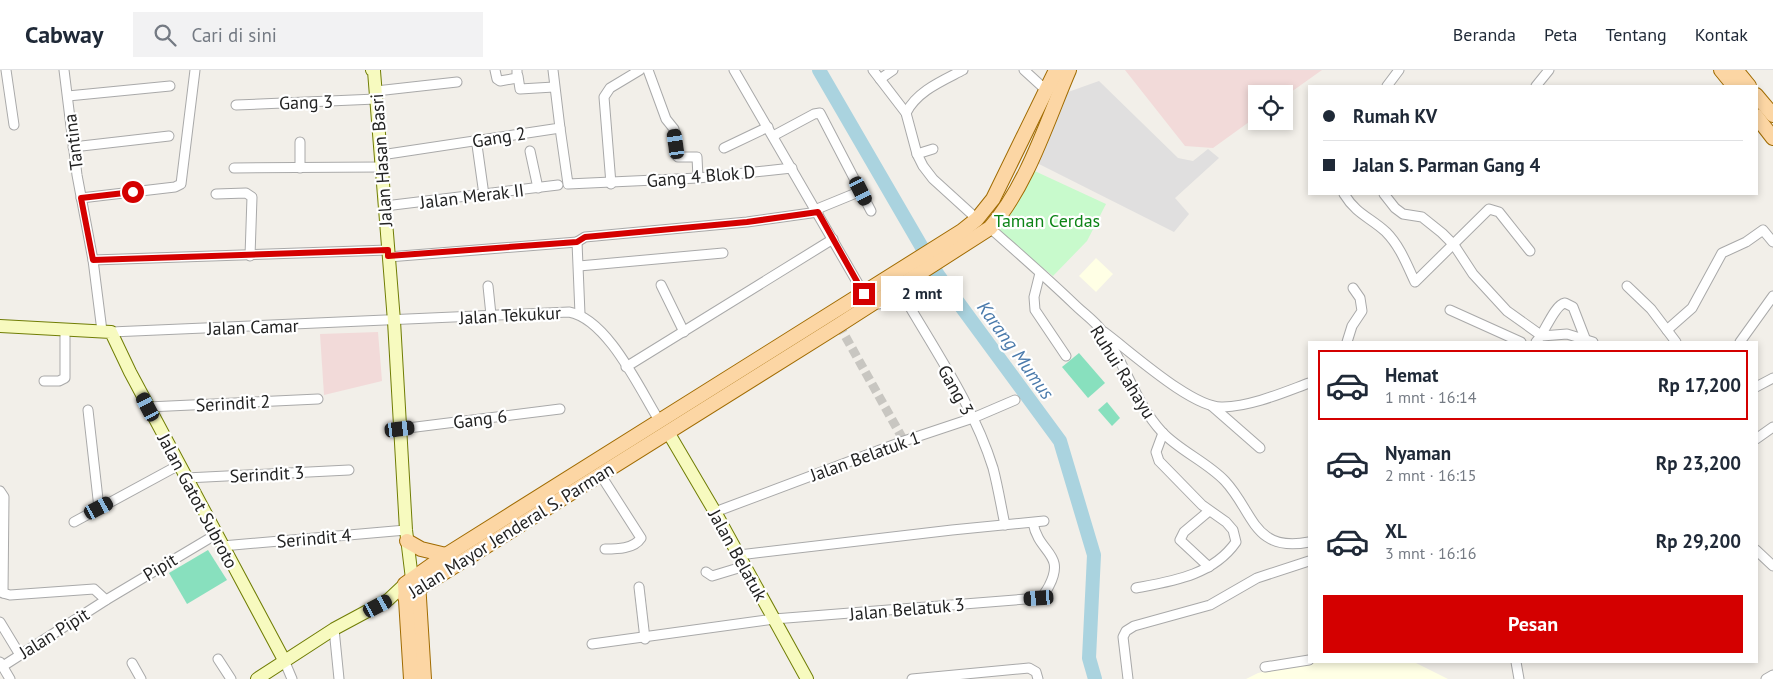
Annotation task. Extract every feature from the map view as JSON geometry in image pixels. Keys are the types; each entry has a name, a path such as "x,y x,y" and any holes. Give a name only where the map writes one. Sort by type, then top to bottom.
{"main road":[{"name":"Jalan Mayor Jenderal S. Parman","path":"942,252 977,219 993,199 1056,70"},
{"name":"Jalan Mayor Jenderal S. Parman","path":"412,585 942,252 993,231 1018,186 1069,70"},
{"path":"1721,70 1733,85"},
{"path":"1736,70 1748,85"},
{"path":"1758,97 1773,116"},
{"path":"1758,119 1773,138"},
{"path":"1003,180 1018,186"},
{"name":"Jalan Mayor Jenderal S. Parman","path":"412,585 446,555 597,468"},
{"path":"407,535 422,548 446,555"},
{"path":"410,679 412,585"},
{"path":"412,585 424,679"}],"street":[{"path":"6,70 14,125"},
{"name":"Tantina","path":"64,70 81,198 106,332"},
{"path":"81,198 175,187 181,184 196,70"},
{"name":"Jalan Hasan Basri","path":"374,70 412,585"},
{"path":"495,70 499,81 518,73 520,89 554,87"},
{"path":"553,70 560,128"},
{"path":"611,184 604,96 610,88 640,70"},
{"path":"648,70 666,121 674,129 675,154 678,157 698,157 698,178"},
{"path":"734,70 818,210 866,301"},
{"path":"874,70 906,113 917,154 933,179 977,219"},
{"path":"880,80 893,70"},
{"path":"906,113 914,100 963,70"},
{"path":"1024,70 1047,91"},
{"path":"1388,85 1399,70"},
{"path":"1537,85 1549,70"},
{"name":"Gang 3","path":"236,105 376,95 457,82"},
{"path":"68,96 170,86"},
{"path":"773,136 814,114 820,113 871,211"},
{"path":"724,148 768,127"},
{"name":"Gang 4 Blok D","path":"560,128 568,184 611,184 698,178 792,168"},
{"name":"Gang 2","path":"234,168 300,168 381,161 560,128"},
{"path":"73,147 169,136"},
{"path":"300,142 300,168"},
{"path":"477,145 484,195"},
{"path":"917,154 932,149"},
{"path":"530,151 538,188"},
{"name":"Jalan Merak II","path":"385,206 558,186"},
{"path":"93,260 388,253 577,242 585,237 747,222 818,210 861,191"},
{"path":"216,194 246,193 252,197 250,256"},
{"path":"1345,195 1355,210 1386,232 1396,244 1415,282 1488,209 1493,208 1500,212 1530,251"},
{"path":"1389,195 1395,208 1403,214 1422,218 1431,223 1454,245 1473,274 1507,311 1539,339"},
{"path":"1667,330 1692,308 1722,253 1746,242 1763,230 1773,242"},
{"name":"Ruhui Rahayu","path":"993,231 1102,330 1137,395 1163,433 1223,479 1232,489 1250,519 1265,535 1277,542 1292,545 1308,542"},
{"path":"626,367 833,239"},
{"path":"577,242 580,314"},
{"path":"579,266 723,252"},
{"path":"1040,273 1034,297 1035,310 1066,356"},
{"path":"661,285 684,332"},
{"path":"488,286 491,316"},
{"path":"1628,286 1651,309 1675,341"},
{"path":"1347,341 1352,326 1362,311 1360,298 1353,288"},
{"path":"1741,341 1773,296"},
{"name":"Gang 3","path":"866,301 904,298 973,418 992,467 1005,525"},
{"path":"1539,339 1556,309 1565,303 1573,307 1589,340"},
{"path":"1450,310 1519,341"},
{"name":"Jalan Tekukur","path":"394,322 561,312 580,314 597,327 626,367 664,427"},
{"name":"Jalan Camar","path":"106,332 394,322"},
{"path":"0,326 106,332"},
{"path":"44,381 59,381 65,378 65,330"},
{"path":"1102,330 1160,375 1196,399 1212,406 1260,448"},
{"name":"Jalan Gatot Subroto","path":"106,332 284,660"},
{"path":"1539,339 1557,334 1589,340"},
{"path":"1758,386 1773,378"},
{"path":"1212,406 1236,406 1308,383"},
{"name":"Serindit 2","path":"148,407 318,399"},
{"name":"Jalan Belatuk 1","path":"715,512 904,441 973,418 1015,400"},
{"name":"Gang 6","path":"400,429 560,409"},
{"path":"88,410 99,508"},
{"name":"Jalan Belatuk","path":"664,427 715,512 807,679"},
{"path":"1758,438 1773,427"},
{"path":"1136,588 1197,574 1209,567 1236,542 1233,530 1209,511 1159,461 1156,452 1163,433"},
{"path":"74,522 179,464"},
{"path":"597,468 641,538 638,542 625,548 605,548"},
{"name":"Serindit 3","path":"186,478 349,470"},
{"path":"0,491 4,497 2,594 94,589 106,600"},
{"path":"1209,511 1184,532 1180,540 1209,567"},
{"path":"706,572 712,576 742,561 1044,521"},
{"name":"Jalan Belatuk 3","path":"592,644 774,619 1039,598 1048,587 1055,567 1051,554 1036,537 1032,523"},
{"name":"Pipit","path":"106,600 215,535"},
{"name":"Serindit 4","path":"222,546 407,535"},
{"path":"1758,552 1773,566"},
{"path":"1128,679 1123,637 1126,631 1134,626 1210,605 1257,578 1308,561"},
{"name":"Jalan Mayor Jenderal S. Parman","path":"259,678 334,629 412,585"},
{"path":"639,587 645,638"},
{"name":"Jalan Pipit","path":"1,664 20,655 106,600"},
{"path":"0,622 20,655"},
{"path":"334,629 339,679"},
{"path":"218,659 231,679"},
{"path":"284,660 292,679"},
{"path":"1265,667 1308,660"},
{"path":"132,663 141,679"},
{"path":"1516,663 1519,679"},
{"path":"1,664 10,679"},
{"path":"912,679 1029,668 1036,672 1038,679"},
{"path":"998,671 1010,679"},
{"path":"1766,679 1773,674"}],"shaded area":[{"path":"1125,70 1322,70 1293,91 1293,85 1248,85 1248,123 1213,148 1185,146"},
{"path":"1099,81 1178,158 1193,161 1208,149 1219,158 1175,198 1189,214 1174,232 1037,163 1068,92"},
{"path":"1096,258 1113,274 1096,292 1079,276"},
{"path":"378,332 382,381 324,395 320,334"},
{"path":"1308,663 1416,663 1448,679 1246,679 1258,673"}],"green space":[{"name":"Taman Cerdas","path":"1026,167 1106,204 1087,241 1053,276 1010,242 993,225"},
{"path":"1079,353 1105,383 1088,398 1062,367"},
{"path":"1107,402 1120,418 1112,426 1098,410"},
{"path":"208,550 227,580 187,604 169,573"}],"waterway":[{"name":"Karang Mumus","path":"819,70 938,275 1060,441 1094,555 1089,658 1095,679"}],"tunnel":[{"path":"839,325 904,441"}],"route":[{"path":"133,192 81,198 93,260 388,250 388,256 577,242 582,237 747,222 818,212 864,294"}]}
